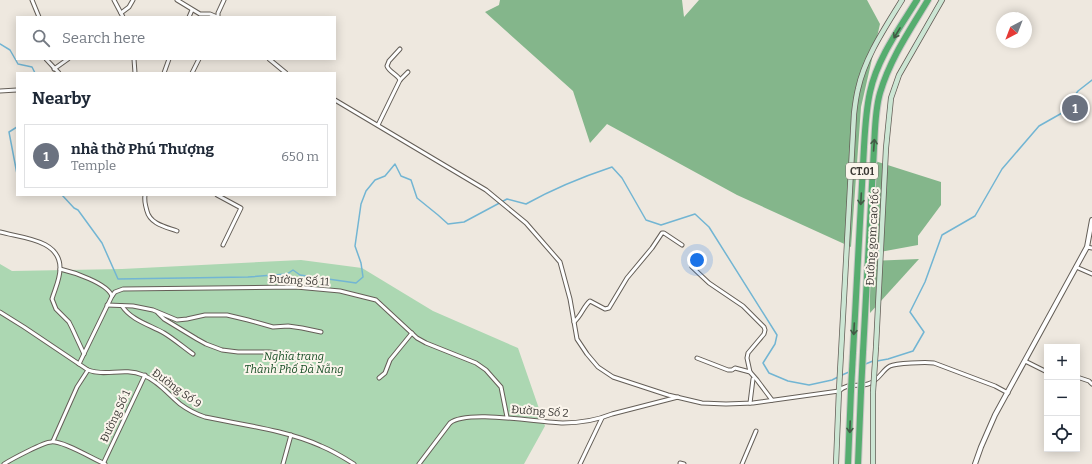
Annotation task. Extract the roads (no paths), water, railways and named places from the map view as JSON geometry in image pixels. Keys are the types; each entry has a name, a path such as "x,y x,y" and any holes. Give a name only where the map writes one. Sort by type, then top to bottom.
{"highway":[{"name":"CT.01","path":"848,464 866,115 870,91 879,66 893,39 917,0"},
{"name":"CT.01","path":"858,464 874,148 879,94 888,70 928,0"}],"main road":[{"path":"836,464 854,114 858,88 868,61 902,0"},
{"name":"Đường gom cao tốc","path":"873,464 873,392 886,148 891,98 899,75 942,0"}],"street":[{"path":"32,0 39,16"},
{"path":"114,0 122,16"},
{"path":"121,13 129,7 133,0"},
{"path":"177,0 200,14 210,14 215,16"},
{"path":"218,16 224,0"},
{"path":"189,16 192,10"},
{"path":"400,49 389,61 387,66 388,69 396,74 400,80"},
{"path":"47,60 57,72"},
{"path":"54,69 67,60"},
{"path":"134,60 136,72"},
{"path":"164,72 169,60"},
{"path":"192,72 198,60"},
{"path":"270,60 285,72"},
{"path":"378,125 400,80 408,72"},
{"path":"0,91 16,90"},
{"path":"336,101 481,187 526,223 560,262 570,300 577,339 598,367 613,377 702,403 750,403 839,391 842,388 853,384 867,385 874,382 890,366 924,362 934,363 995,386 1008,393"},
{"path":"145,196 144,201 150,218 161,226 177,230"},
{"path":"219,196 241,208 223,245"},
{"path":"976,464 987,434 1008,393 1076,267 1090,248 1092,220"},
{"path":"0,232 33,240 50,248 57,255 60,269 52,299 53,303 69,322 84,354"},
{"path":"574,322 581,315 590,301 607,309 611,307 627,278 652,248 662,233 682,245"},
{"path":"692,267 709,283 743,306 764,327 764,334 747,355 750,372 772,400"},
{"path":"1076,267 1092,274"},
{"path":"60,269 74,272 103,286 108,289 112,296 79,364"},
{"name":"Đường Số 11","path":"112,296 115,292 124,288 288,287 340,291 376,300 426,344 476,363 486,370 501,387 507,418"},
{"path":"107,305 133,306 157,311 177,320 205,315 227,315 273,327 295,327 322,332"},
{"path":"122,306 133,318 165,334 193,354"},
{"path":"157,311 164,319 197,339 222,350 238,352 269,352 313,358"},
{"name":"Đường Số 9","path":"0,312 88,370 100,372 126,370 145,375 156,382 180,404 196,414 291,435 321,446 354,464"},
{"path":"379,378 385,373 390,360 412,333"},
{"path":"697,358 728,370 735,368 750,372"},
{"path":"1025,361 1044,370"},
{"path":"53,441 77,387 88,370"},
{"name":"Đường Số 1","path":"103,464 145,375"},
{"path":"1080,378 1089,381 1092,384"},
{"path":"750,403 753,379"},
{"name":"Đường Số 2","path":"419,464 452,421 459,418 507,418 564,423 584,422 679,397"},
{"path":"580,464 602,418"},
{"path":"742,464 756,431"},
{"path":"283,464 291,435"},
{"path":"4,464 45,443 53,441 63,444 103,464"},
{"path":"680,463 684,464"}],"waterway":[{"path":"0,44 10,50 18,64 32,67 34,72"},
{"path":"877,361 913,351 924,332 910,312 925,282 942,235 975,216 1002,169 1039,126 1062,113 1078,91 1092,80"},
{"path":"16,128 9,132 16,169"},
{"path":"63,196 74,208 78,210 102,243 118,279 248,277 287,274 293,270 300,275 356,283 363,277 361,263 355,246 361,204 366,191 375,180 385,176 395,164 401,176 411,180 417,198 448,224 464,222 507,199 526,204 547,193 612,167 622,178 646,220 661,225 695,214 709,227 777,335 775,344 763,363 769,373 788,381 809,385 832,380 838,377"},
{"path":"863,365 873,361"},
{"path":"842,375 849,372"}],"place":[{"name":"nhà thờ Phú Thượng","path":"1075,108"}],"park label":[{"name":"Nghĩa trang Thành Phố Đà Nẵng","path":"294,362"}]}
